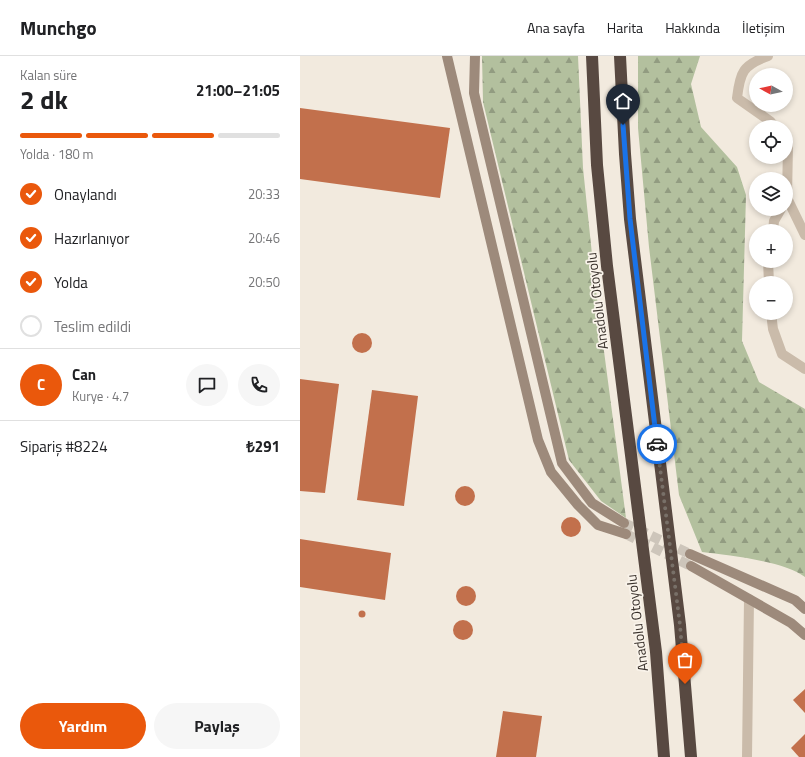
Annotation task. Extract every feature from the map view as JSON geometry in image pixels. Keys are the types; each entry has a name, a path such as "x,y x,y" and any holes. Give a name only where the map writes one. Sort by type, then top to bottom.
{"highway":[{"name":"Anadolu Otoyolu","path":"592,56 597,165 600,196 656,652 664,757"},
{"path":"620,56 624,154 630,219 680,625 691,757"}],"main road":[{"path":"446,56 538,440 551,472 578,505 598,525 626,534"},
{"path":"475,56 474,92 562,463 592,503 624,523"},
{"path":"690,554 795,600 805,609"},
{"path":"691,566 791,623 805,635"}],"street":[{"path":"768,56 753,62 739,78 737,98 769,120"},
{"path":"793,211 805,235"},
{"path":"771,320 772,329 782,354 805,369"},
{"path":"747,757 749,599"}],"green space":[{"path":"482,56 578,56 583,168 595,283 626,518 601,501 569,460 483,102"},
{"path":"638,56 700,56 691,84 701,127 737,167 746,195 742,341 759,382 805,409 805,577 796,571 770,563 702,552 679,495 649,247 638,128"}],"building":[{"path":"300,108 450,128 440,198 300,179"},
{"path":"362,333 369,336 372,343 369,350 362,353 355,350 352,343 355,336"},
{"path":"300,379 339,384 325,493 300,491"},
{"path":"372,390 418,396 404,506 357,500"},
{"path":"465,486 472,489 475,496 472,503 465,506 458,503 455,496 458,489"},
{"path":"571,517 578,520 581,527 578,534 571,537 564,534 561,527 564,520"},
{"path":"300,539 391,553 385,600 300,587"},
{"path":"466,586 473,589 476,596 473,603 466,606 459,603 456,596 459,589"},
{"path":"362,611 365,614 362,617 359,614"},
{"path":"463,620 470,623 473,630 470,637 463,640 456,637 453,630 456,623"},
{"path":"805,689 805,713 793,700"},
{"path":"503,711 542,716 536,757 496,757"},
{"path":"805,734 805,757 799,757 791,748"}],"tunnel":[{"path":"624,523 690,554"},
{"path":"626,534 691,566"}],"way so far":[{"path":"657,444 680,625 685,684"}],"route":[{"path":"623,125 630,219 657,444"}]}
